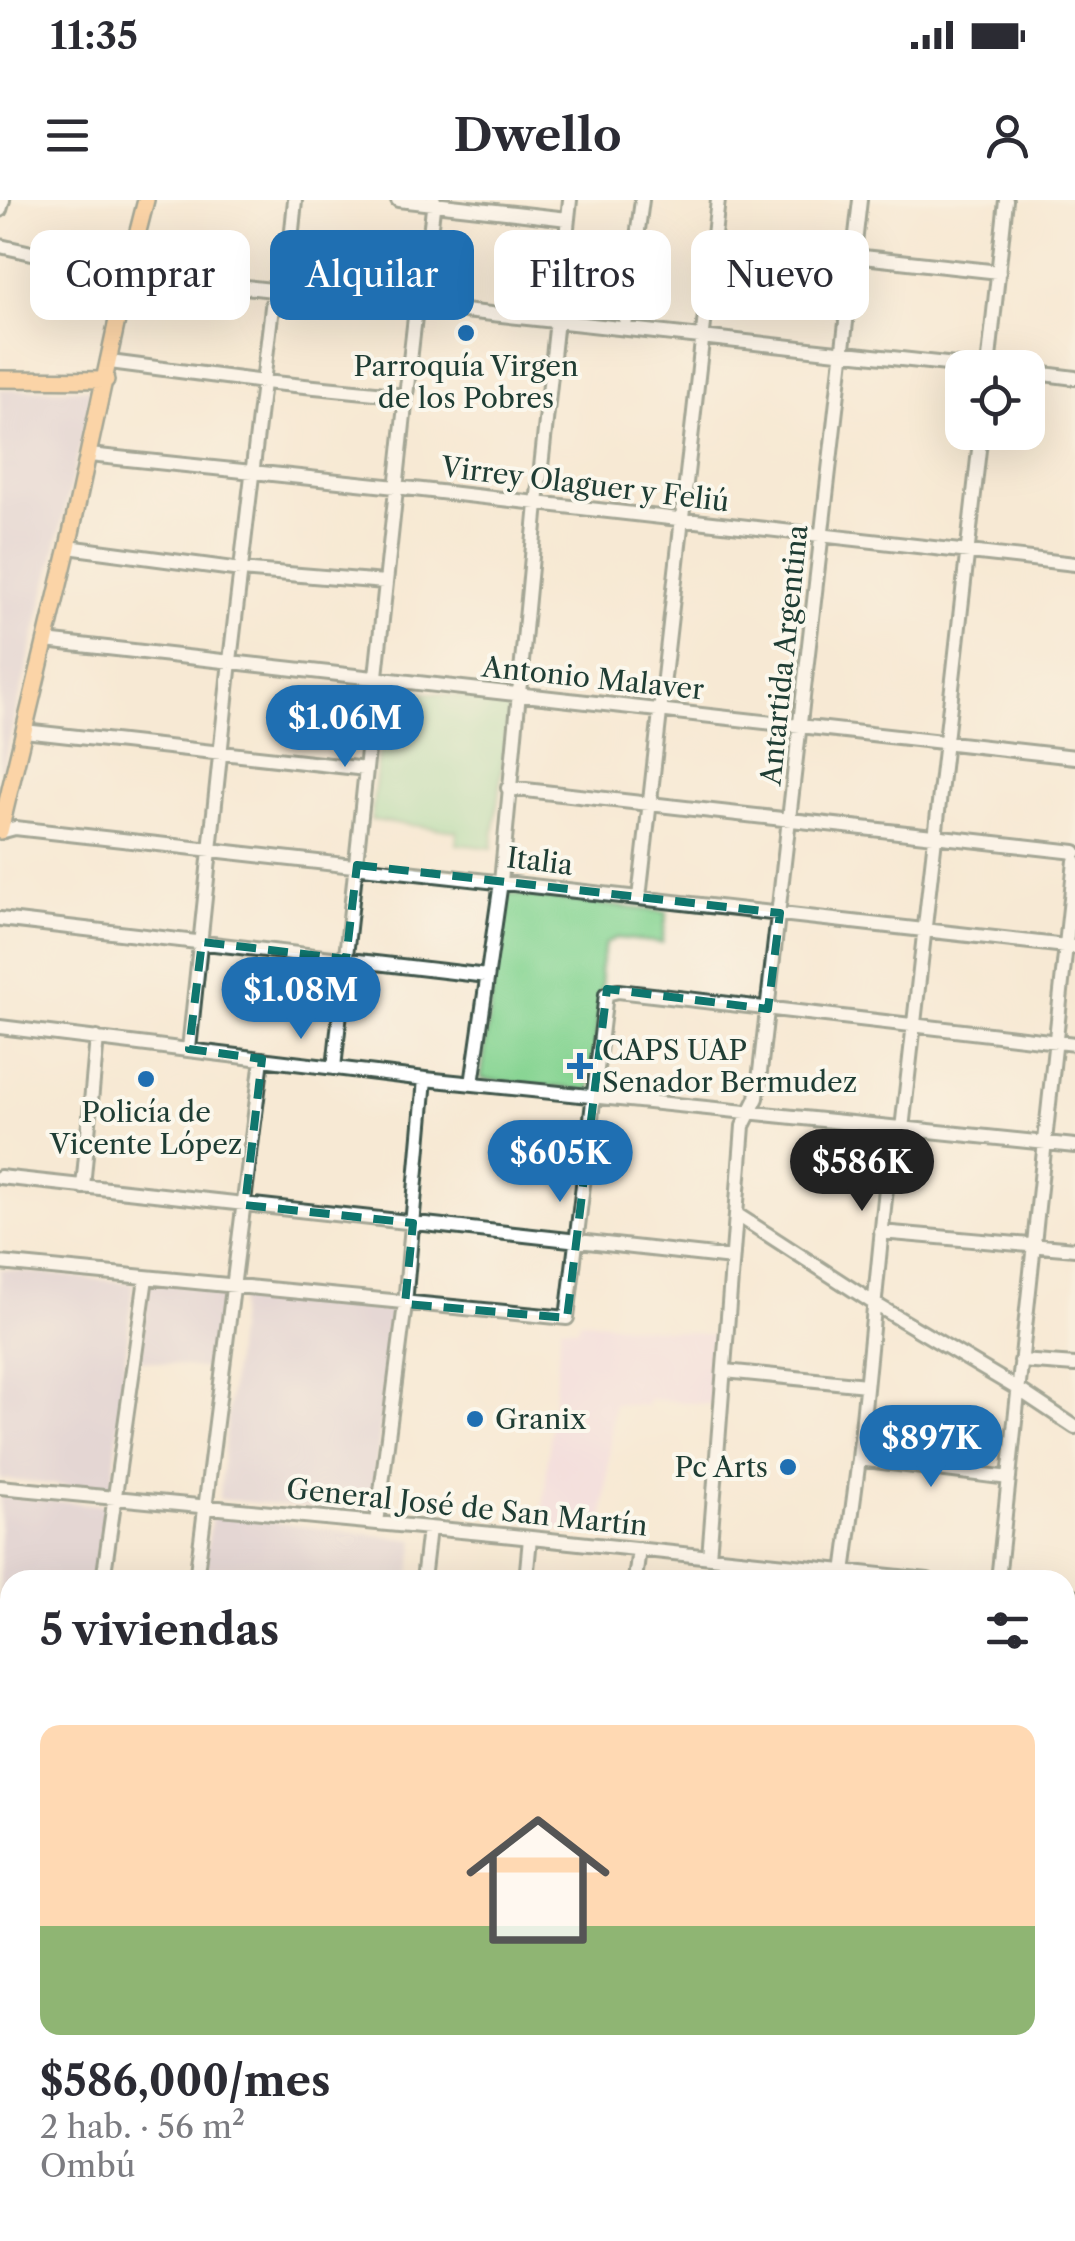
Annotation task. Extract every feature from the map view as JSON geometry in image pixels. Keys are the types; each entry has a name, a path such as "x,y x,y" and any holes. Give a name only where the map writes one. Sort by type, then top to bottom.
{"main road":[{"path":"138,230 146,200"},
{"path":"0,831 90,455 118,320"},
{"path":"0,380 106,380"}],"street":[{"path":"0,210 2,200"},
{"path":"290,230 295,200"},
{"path":"398,200 568,219"},
{"path":"567,230 570,200"},
{"path":"625,326 642,200"},
{"path":"639,898 718,200"},
{"name":"Antartida Argentina","path":"857,230 860,200"},
{"path":"988,350 1006,200"},
{"path":"431,230 434,202"},
{"path":"0,246 30,253"},
{"path":"869,258 999,272"},
{"path":"190,1049 230,661 275,320"},
{"path":"334,1068 416,320"},
{"path":"472,1084 500,882 557,320 945,363"},
{"name":"Antartida Argentina","path":"709,1557 744,1126 757,1098 846,320"},
{"path":"110,362 406,396"},
{"path":"1045,374 1075,378"},
{"path":"845,1570 881,1232 915,1026 979,450"},
{"name":"Virrey Olaguer y Feliú","path":"90,455 1075,564"},
{"path":"68,547 242,570 385,582"},
{"name":"Antonio Malaver","path":"46,641 1075,758"},
{"path":"24,731 366,770"},
{"path":"508,788 1075,852"},
{"name":"Italia","path":"0,831 16,828 211,849 1070,947"},
{"path":"999,1570 1056,1042 1070,947 1075,861"},
{"path":"0,920 486,976"},
{"path":"0,1263 567,1318 606,994 618,991 1075,1044"},
{"path":"0,1027 425,1079 1075,1146"},
{"path":"83,1187 97,1038"},
{"path":"197,1570 262,1059"},
{"path":"377,1523 405,1304 425,1079"},
{"path":"0,1178 732,1258"},
{"path":"736,1214 1075,1428"},
{"path":"881,1232 1075,1249"},
{"path":"104,1570 146,1278"},
{"path":"1021,1360 1075,1365"},
{"path":"725,1371 866,1385"},
{"path":"859,1459 1009,1478"},
{"name":"General José de San Martín","path":"0,1487 638,1549 805,1570"},
{"path":"424,1570 429,1528"},
{"path":"527,1570 530,1538"},
{"path":"636,1570 638,1549"},
{"path":"739,1570 740,1560"}],"highlighted area":[{"path":"357,865 780,913 768,1009 607,989 567,1318 405,1304 413,1223 245,1205 262,1059 189,1049 202,942 346,959"}],"shaded area":[{"path":"0,389 93,392 2,771 0,771"},
{"path":"0,1269 133,1283 112,1491 0,1479"},
{"path":"149,1281 225,1291 215,1370 139,1360"},
{"path":"241,1293 393,1310 371,1515 219,1499"},
{"path":"579,1320 722,1336 716,1405 648,1399 647,1406 614,1404 602,1535 541,1528 561,1326 578,1328"},
{"path":"0,1496 106,1505 95,1570 0,1570"},
{"path":"212,1514 415,1540 411,1570 204,1570"}],"green space":[{"path":"392,689 510,701 492,848 456,844 457,831 371,820 386,693"},
{"path":"505,893 667,912 662,943 616,938 605,944 590,1091 481,1079"}],"place":[{"name":"Parroquía Virgen de los Pobres","path":"466,333"},
{"name":"CAPS UAP Senador Bermudez","path":"580,1066"},
{"name":"Policía de Vicente López","path":"146,1079"},
{"name":"Granix","path":"475,1419"},
{"name":"Pc Arts","path":"788,1467"}]}
